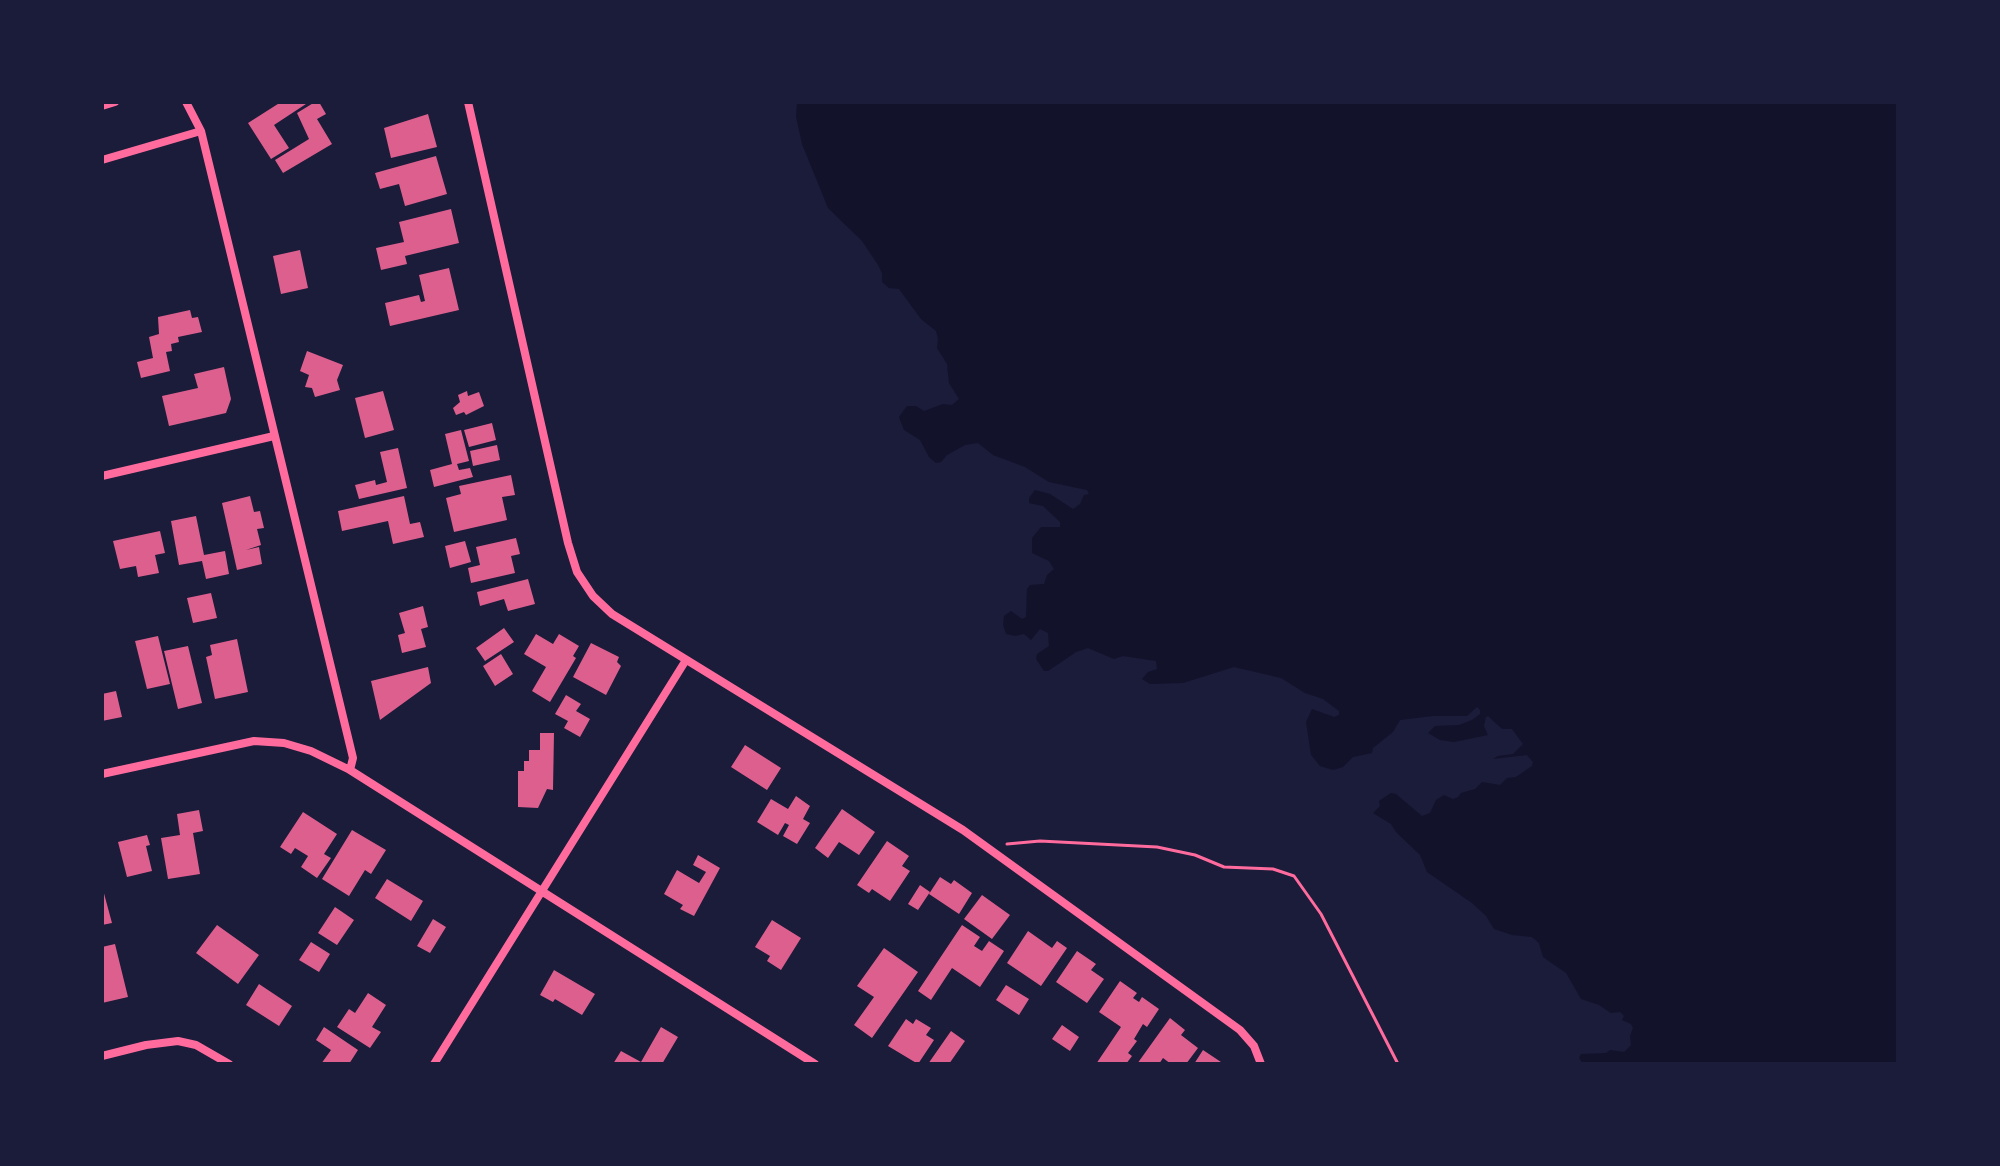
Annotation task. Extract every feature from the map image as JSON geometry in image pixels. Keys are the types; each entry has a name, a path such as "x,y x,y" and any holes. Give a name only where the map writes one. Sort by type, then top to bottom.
{"street":[{"path":"102,106 115,102"},
{"path":"186,102 201,131 353,758 350,770"},
{"path":"468,102 572,558 585,585 602,605 686,660 963,830 1240,1030 1254,1046 1261,1064"},
{"path":"102,160 201,131"},
{"path":"102,476 274,436"},
{"path":"434,1064 686,660"},
{"path":"102,774 254,741 298,746 350,770 815,1064"},
{"path":"102,1056 178,1041 196,1045 229,1064"}],"path":[{"path":"995,853 1013,842 1145,846 1195,855 1224,867 1273,869 1294,876 1321,914 1398,1064"}],"shaded area":[{"path":"797,102 1898,102 1898,1064 1583,1064 1579,1058 1581,1054 1606,1053 1610,1050 1624,1052 1631,1045 1631,1024 1622,1020 1624,1016 1620,1012 1611,1013 1581,999 1566,973 1543,957 1539,943 1532,937 1494,929 1472,903 1427,872 1420,855 1391,824 1373,813 1380,806 1379,801 1391,793 1422,816 1430,813 1436,800 1444,795 1453,799 1475,789 1482,782 1500,785 1507,778 1516,777 1532,766 1533,762 1527,755 1493,759 1513,754 1523,744 1512,729 1502,729 1488,716 1484,726 1488,735 1454,742 1440,740 1428,733 1435,726 1459,725 1472,720 1480,714 1477,707 1467,716 1400,720 1393,732 1373,748 1372,753 1353,757 1343,767 1333,770 1320,766 1311,755 1306,722 1312,709 1334,717 1339,715 1339,711 1323,699 1305,693 1281,678 1234,667 1183,683 1150,684 1142,679 1148,672 1157,669 1156,661 1123,656 1114,659 1088,648 1044,671 1036,659 1037,654 1049,646 1048,633 1040,629 1031,640 1024,634 1006,634 1003,625 1004,616 1011,611 1022,619 1026,617 1027,589 1030,585 1044,584 1047,575 1054,569 1049,561 1032,553 1032,538 1041,527 1060,527 1060,522 1043,506 1029,503 1029,498 1035,490 1050,494 1073,509 1080,504 1084,495 1089,494 1087,490 1049,482 1025,467 993,455 978,443 965,445 936,463 920,440 904,430 899,417 907,406 916,406 924,411 943,404 952,405 959,399 949,383 947,364 937,348 936,331 921,319 899,289 889,288 882,282 882,273 862,241 828,208 802,144 796,117"}],"building":[{"path":"281,102 309,102 274,125 289,148 271,159 248,123"},
{"path":"319,102 326,114 317,119 332,144 283,173 275,160 309,139 297,113"},
{"path":"428,114 437,147 391,158 384,128"},
{"path":"436,156 447,194 405,206 399,184 380,189 375,173"},
{"path":"451,209 459,243 405,256 407,264 381,270 376,248 404,242 399,222"},
{"path":"300,250 308,288 281,294 273,256"},
{"path":"449,268 459,310 390,326 385,303 419,295 421,302 425,301 419,275"},
{"path":"190,310 192,318 198,317 202,332 178,337 179,342 171,344 172,351 166,352 170,371 141,378 137,362 153,358 149,337 159,334 158,317"},
{"path":"307,351 343,365 337,380 340,390 315,397 312,388 305,387 309,375 300,371"},
{"path":"224,367 231,399 226,413 169,426 162,396 198,388 194,374"},
{"path":"383,391 394,430 365,438 355,398"},
{"path":"467,391 468,396 479,392 484,406 466,415 464,412 456,415 453,408 460,402 458,395"},
{"path":"492,423 496,440 469,447 464,430"},
{"path":"461,430 469,461 457,464 459,470 470,468 473,477 434,487 430,470 452,464 445,434"},
{"path":"497,445 500,460 473,466 470,451"},
{"path":"398,448 407,488 359,499 355,485 375,480 376,485 387,482 380,452"},
{"path":"511,475 515,495 502,497 507,520 454,532 446,498 461,494 459,486"},
{"path":"250,496 254,512 260,511 264,528 257,529 261,545 246,550 259,547 262,564 237,570 222,503"},
{"path":"404,496 410,524 420,522 424,537 393,544 388,521 342,531 338,511"},
{"path":"196,516 204,555 225,551 229,574 206,579 202,561 179,565 171,521"},
{"path":"160,531 165,553 155,555 159,573 138,577 136,566 120,569 113,541"},
{"path":"516,538 520,554 511,556 515,573 471,583 468,568 480,565 476,547"},
{"path":"465,541 471,562 450,568 445,546"},
{"path":"528,579 535,604 508,611 504,599 480,606 477,592"},
{"path":"211,593 217,618 193,623 187,598"},
{"path":"423,606 428,627 421,629 426,647 402,653 398,635 405,633 399,613"},
{"path":"504,628 514,642 485,661 476,648"},
{"path":"536,634 553,644 559,634 579,646 573,656 576,658 550,702 532,691 546,667 524,654"},
{"path":"158,636 170,684 147,689 135,641"},
{"path":"237,639 248,692 215,699 206,657 212,655 210,645"},
{"path":"591,643 619,657 617,662 621,666 606,695 573,677"},
{"path":"188,646 202,703 178,709 164,651"},
{"path":"501,654 513,674 495,686 483,666"},
{"path":"428,667 431,683 380,720 371,681"},
{"path":"116,691 122,717 102,721 102,694"},
{"path":"566,695 581,704 576,711 590,719 580,737 564,728 568,721 555,714"},
{"path":"540,733 554,733 553,790 547,789 538,808 518,807 518,771 524,771 524,761 529,761 529,750 540,750"},
{"path":"745,745 781,768 767,790 731,767"},
{"path":"796,796 810,806 803,819 810,823 797,844 783,836 789,825 785,823 778,835 757,822 771,799 788,809"},
{"path":"842,809 875,832 859,855 839,842 828,858 815,848"},
{"path":"199,810 203,831 193,833 200,874 168,879 161,838 180,835 177,814"},
{"path":"303,812 337,834 324,854 331,858 317,878 301,867 308,856 295,848 291,854 280,847"},
{"path":"352,830 386,850 371,874 365,870 349,896 322,879"},
{"path":"147,835 150,845 146,846 152,871 127,877 118,842"},
{"path":"887,841 909,856 902,866 910,871 890,901 872,889 869,893 857,885"},
{"path":"698,855 720,868 694,916 680,909 683,905 664,894 677,870 699,883 706,872 693,865"},
{"path":"940,877 951,884 954,880 972,893 959,914 929,894"},
{"path":"387,879 423,901 411,921 375,898"},
{"path":"920,885 930,892 918,910 908,904"},
{"path":"102,886 112,923 102,925"},
{"path":"982,895 1010,915 992,939 964,919"},
{"path":"335,907 354,920 337,945 318,933"},
{"path":"433,919 446,927 430,953 417,946"},
{"path":"772,920 801,938 781,970 767,961 770,956 755,947"},
{"path":"217,925 259,955 238,984 196,953"},
{"path":"962,925 980,937 974,946 982,951 989,941 1004,951 980,987 952,968 931,1000 918,991"},
{"path":"1028,931 1052,948 1057,941 1067,948 1041,986 1007,963"},
{"path":"311,942 330,954 319,972 299,960"},
{"path":"115,944 128,997 102,1003 102,947"},
{"path":"884,948 918,972 872,1038 854,1025 874,997 857,986"},
{"path":"1077,951 1096,964 1091,970 1104,979 1087,1003 1056,982"},
{"path":"554,970 595,994 582,1015 555,999 553,1002 540,995"},
{"path":"1120,981 1137,993 1133,998 1139,1002 1142,997 1159,1009 1147,1027 1143,1024 1134,1039 1137,1041 1128,1053 1132,1056 1126,1064 1096,1064 1121,1027 1099,1012"},
{"path":"259,984 292,1006 279,1026 246,1005"},
{"path":"1006,985 1029,999 1019,1015 996,1000"},
{"path":"368,993 386,1005 372,1027 381,1032 370,1048 337,1027 349,1009 355,1013"},
{"path":"1170,1018 1185,1030 1181,1035 1198,1048 1186,1064 1171,1064 1163,1058 1159,1064 1137,1064"},
{"path":"906,1019 913,1024 916,1019 931,1028 926,1035 934,1040 918,1064 888,1046"},
{"path":"1062,1025 1079,1037 1070,1051 1052,1039"},
{"path":"324,1027 358,1050 349,1064 321,1064 331,1050 316,1040"},
{"path":"661,1027 678,1037 662,1064 613,1064 621,1051 641,1062"},
{"path":"951,1031 965,1041 949,1064 928,1064"},
{"path":"1203,1050 1224,1064 1194,1064"}]}
